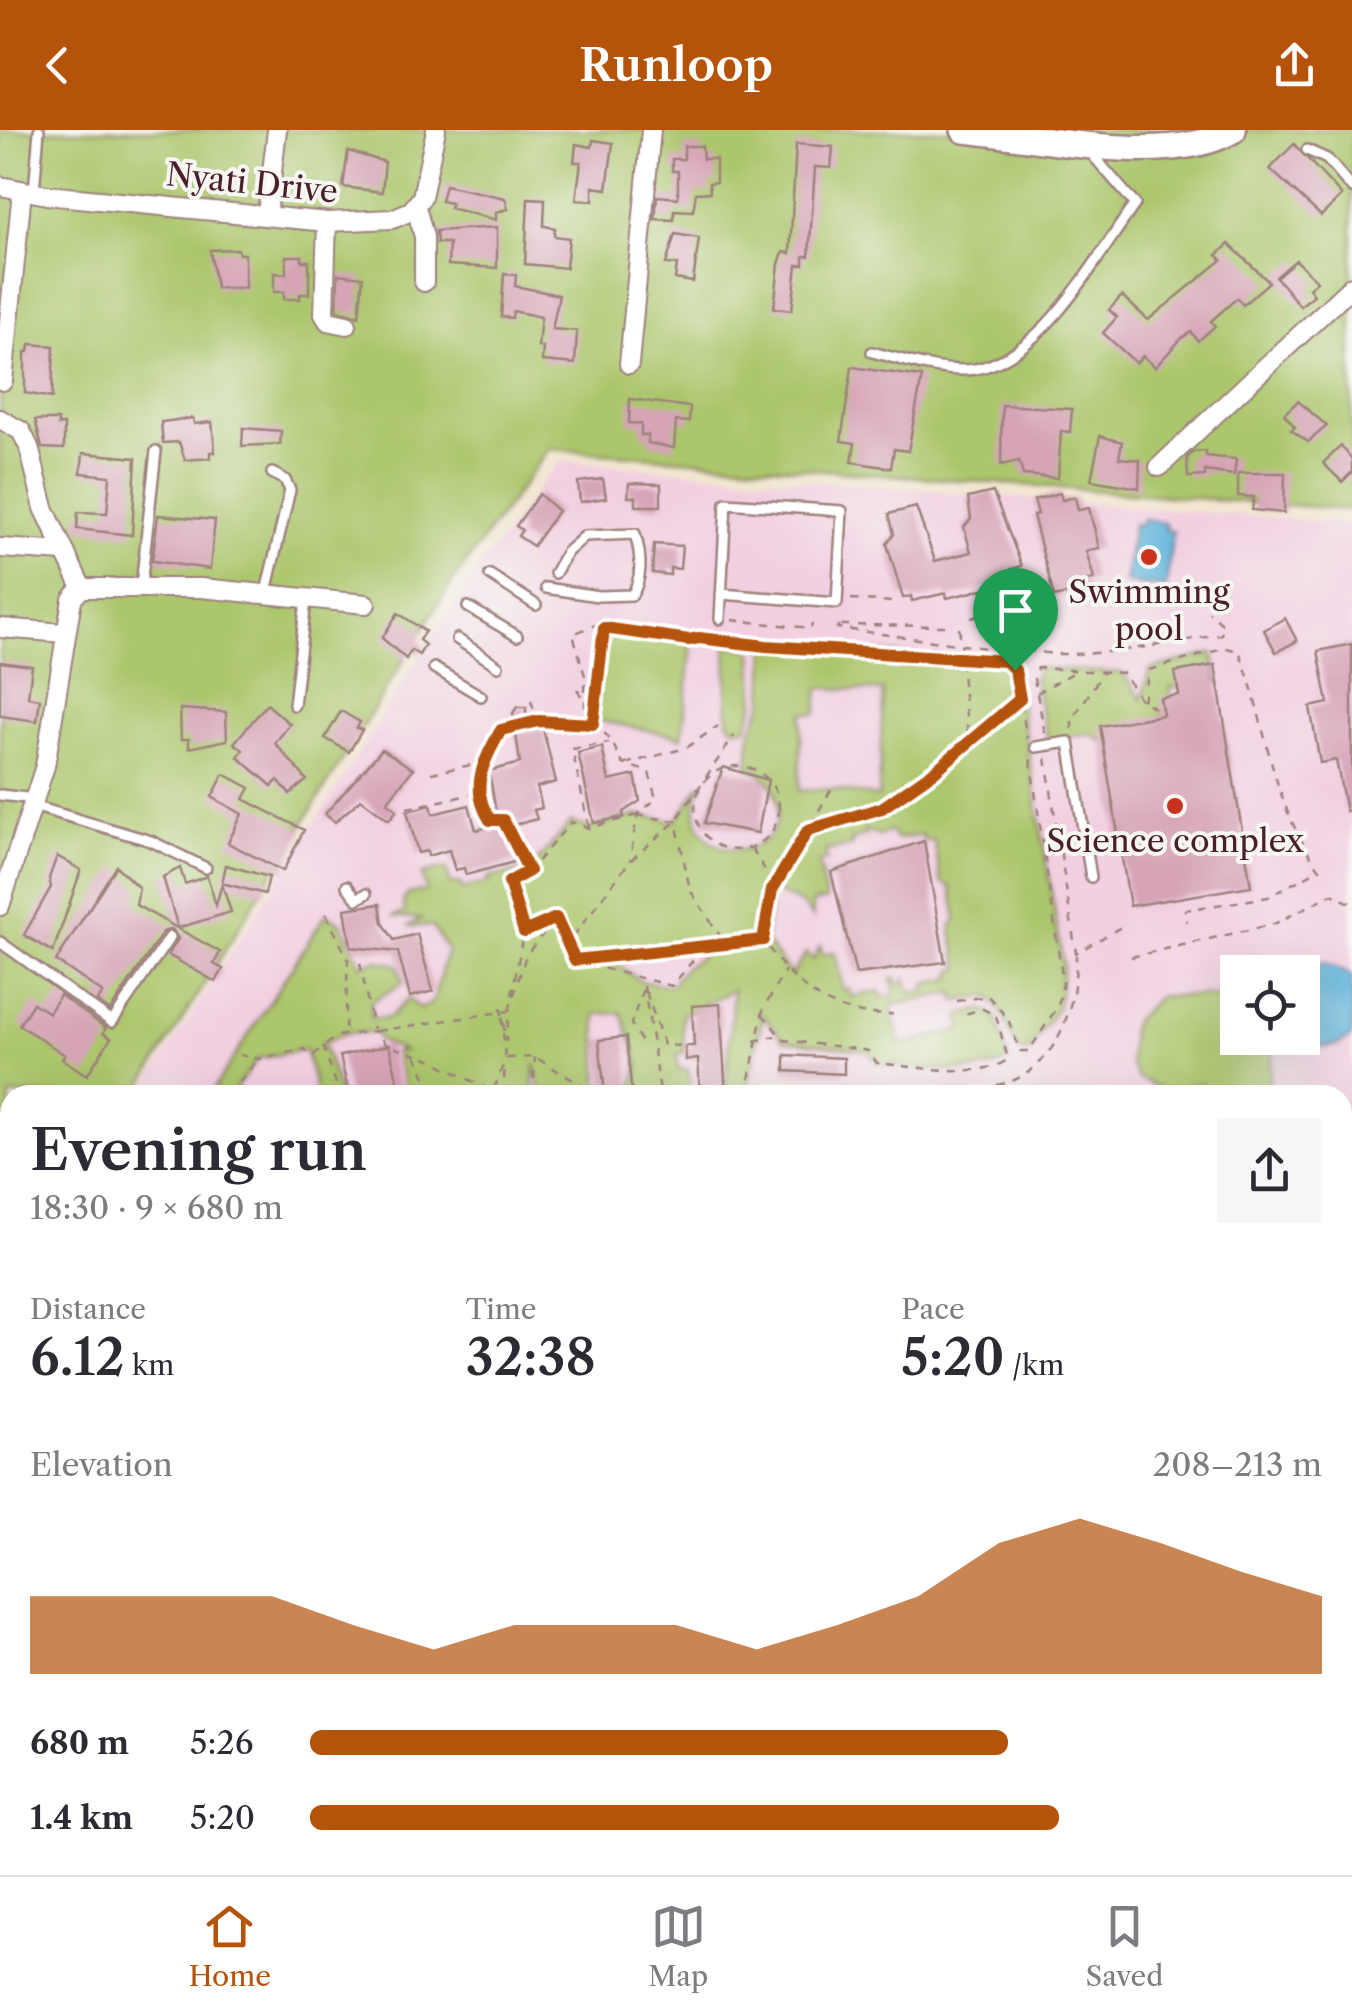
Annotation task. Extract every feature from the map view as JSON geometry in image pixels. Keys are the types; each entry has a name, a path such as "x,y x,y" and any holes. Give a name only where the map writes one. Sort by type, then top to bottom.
{"street":[{"path":"267,214 277,130"},
{"path":"424,282 424,237 416,207 436,130"},
{"path":"629,364 651,130"},
{"path":"964,130 1184,148 1208,143 1233,130"},
{"name":"Nyati Drive","path":"0,186 327,222 392,219 416,207"},
{"path":"4,381 28,192"},
{"path":"327,222 324,314 328,321 347,325"},
{"path":"1159,467 1352,286"},
{"path":"0,419 22,432 44,508 82,588"},
{"path":"0,548 65,552"},
{"path":"0,906 45,766 72,598 82,588 141,586 266,592 366,604"},
{"path":"0,628 65,634"}],"lane":[{"path":"28,192 40,130"},
{"path":"872,352 970,370 1009,357 1036,339 1135,204 1082,142"},
{"path":"1306,150 1327,159 1352,188"},
{"path":"141,586 156,451"},
{"path":"266,592 290,490 286,480 272,474"},
{"path":"720,619 721,594 726,503 842,511 837,603 721,594"},
{"path":"546,588 598,596 632,594 638,584 635,534 584,536 567,552 555,573"},
{"path":"490,576 536,605"},
{"path":"294,705 306,597"},
{"path":"468,606 517,636"},
{"path":"457,639 498,666"},
{"path":"434,668 481,696"},
{"path":"1036,747 1050,749 1069,742 1091,877"},
{"path":"0,795 34,802 151,841 206,868"},
{"path":"346,886 357,899 366,894"},
{"path":"0,942 112,1022 170,938"}],"path":[{"path":"971,618 1038,602 1034,588"},
{"path":"841,599 892,602"},
{"path":"1028,630 1031,651 1056,655 1132,649 1221,635 1222,625 1209,612"},
{"path":"840,614 837,628 1010,648 1014,632"},
{"path":"720,619 811,628 812,624"},
{"path":"585,724 585,676 572,634 603,622 699,638 1006,661 1015,670 1064,983 1058,1006 1029,1051 1020,1051 1008,1019 988,996 957,1001"},
{"path":"839,625 949,626"},
{"path":"593,724 604,628 689,640 699,638"},
{"path":"958,628 962,648"},
{"path":"1142,701 1149,670 1226,648 1239,651 1259,709 1276,785 1296,838 1320,869 1268,896 1184,910 1187,922"},
{"path":"961,658 968,739"},
{"path":"997,1085 1008,1083 1034,1066 1062,1031 1076,995 1076,953 1046,757 1050,749 1034,679 1038,668 1105,670 1130,678 1142,701 1160,712"},
{"path":"1036,694 1079,670"},
{"path":"1069,742 1072,720 1105,670"},
{"path":"577,688 582,698"},
{"path":"808,830 882,808 935,771 968,739 1020,699"},
{"path":"530,701 538,721"},
{"path":"504,1085 506,1058 501,1008 506,1041 524,932 509,882 529,871 571,822 589,828 637,814 656,799 650,772 624,764 604,729 593,724 538,721 501,730 483,763 476,793 490,820 503,820 529,871"},
{"path":"624,764 686,748 718,726"},
{"path":"556,918 575,934 630,861 676,821 734,736"},
{"path":"589,828 572,749 612,743"},
{"path":"431,773 483,763"},
{"path":"742,764 765,776 778,802 774,829 752,848 726,850 714,844 697,822 696,798 701,784 727,765 742,764"},
{"path":"831,790 775,886 763,940 785,970 810,992 856,1016 893,1014"},
{"path":"407,808 476,793"},
{"path":"637,814 676,821"},
{"path":"630,861 637,814"},
{"path":"676,821 690,890 724,942"},
{"path":"752,848 775,886"},
{"path":"1131,957 1274,924 1332,894 1352,904"},
{"path":"326,914 348,966 345,1033"},
{"path":"556,918 575,960 640,981 672,986 694,958 724,942"},
{"path":"524,932 556,918"},
{"path":"509,1011 526,955 556,918"},
{"path":"1076,953 1121,927"},
{"path":"575,960 763,940"},
{"path":"348,966 358,964 375,1031 386,1045 416,1054 479,1085"},
{"path":"748,1085 762,1014 785,970"},
{"path":"640,981 664,1045 683,1046"},
{"path":"641,1041 631,1024 644,986"},
{"path":"644,986 659,1085"},
{"path":"754,1042 777,1036 868,1052 877,1062 896,1065 990,1070 1006,1062 996,1016 982,1009 961,1015"},
{"path":"239,1054 258,1059 305,1049 311,1057 322,1044 345,1033 509,1011"},
{"path":"762,1014 777,1036"},
{"path":"390,1020 392,1029"},
{"path":"322,1044 336,1085"},
{"path":"416,1054 428,1085"},
{"path":"506,1058 535,1057 581,1085"},
{"path":"534,1085 535,1057"},
{"path":"496,1085 506,1058"},
{"path":"238,1085 258,1059"}],"shaded area":[{"path":"559,461 1352,524 1352,1085 869,1085 768,1077 767,1085 146,1085 462,591"}],"green space":[{"path":"0,130 1352,130 1352,510 549,449 450,585 142,1085 0,1085"},
{"path":"605,630 692,644 682,737 595,720"},
{"path":"726,643 753,652 755,702 747,727 735,728 728,721"},
{"path":"766,646 1006,661 1015,670 1063,964 1058,1006 1029,1051 1020,1051 988,996 956,1001 954,992 891,1006 900,1044 962,1030 960,1016 983,1009 996,1016 1008,1059 982,1069 965,1070 877,1063 868,1051 784,1040 763,1015 748,1085 727,1085 733,990 682,1015 684,1053 677,1054 678,1069 688,1069 691,1085 634,1085 639,1064 622,1013 596,1014 599,1085 539,1085 535,1064 534,1085 404,1085 395,1052 403,1051 379,1040 375,1032 345,1033 323,1044 337,1085 314,1085 305,1049 258,1059 238,1085 216,1085 326,914 341,923 361,965 377,960 398,965 403,983 371,1002 371,1018 389,1018 408,999 421,1009 433,1002 447,950 432,926 408,926 421,919 393,916 405,912 403,902 408,894 426,890 422,874 446,868 451,885 460,883 462,889 490,882 487,878 529,871 571,822 589,828 637,815 676,821 701,784 696,810 701,830 713,842 729,849 747,849 763,842 774,828 778,808 769,782 748,766 751,732 764,701","holes":["819,688 883,691 879,797 831,789 799,791 802,713 817,713","865,831 879,836 890,831 897,839 922,835 924,841 934,840 941,882 951,887 957,918 951,927 960,969 953,971 953,978 926,984 927,990 912,993 905,976 905,982 898,984 896,978 892,979 895,996 882,997 880,991 851,997 849,989 843,990 835,953 823,955 820,946 813,960 806,953 791,975 765,940 772,890 802,905 813,917 812,903 826,900 819,862 827,860 825,851 852,846 851,841 866,835","720,943 684,968 671,986 640,981 611,959"]},
{"path":"1213,653 1219,682 1170,688 1173,706 1157,719 1153,732 1102,741 1090,733 1048,740 1034,679 1038,668 1123,673 1142,700 1149,670"},
{"path":"1159,996 1220,999 1220,1055 1272,1055 1268,1085 1153,1085 1138,1078 1130,1062 1134,1021"}],"water":[{"name":"Swimming pool","path":"1143,519 1165,523 1166,530 1173,531 1166,588 1125,583 1133,524 1140,525"},
{"path":"1320,964 1352,975 1352,1036 1324,1047 1320,1046"}],"building":[{"path":"593,140 613,143 607,189 593,187 593,201 576,200 581,162 574,162 576,144 592,147"},
{"path":"796,144 833,147 831,168 815,167 809,256 804,256 804,265 797,265 792,310 774,308 779,264 783,252 790,253"},
{"path":"1294,144 1342,196 1321,216 1270,169"},
{"path":"684,146 702,146 703,159 716,159 716,182 709,183 710,192 696,193 693,211 674,210 674,220 655,219 657,196 678,198 678,171 672,171 672,159 684,159"},
{"path":"348,151 385,162 382,192 343,187"},
{"path":"445,185 505,198 508,209 496,212 496,220 450,208 451,203 441,201"},
{"path":"528,198 545,199 544,226 555,228 554,236 569,238 566,268 525,264"},
{"path":"497,227 497,268 448,265 449,243 437,243 436,231"},
{"path":"675,234 699,238 693,282 675,279 677,265 666,264"},
{"path":"1229,244 1269,282 1243,305 1237,298 1211,321 1215,326 1198,341 1191,332 1155,367 1143,356 1136,363 1103,333 1117,317 1109,310 1122,296 1148,320 1222,260 1217,255"},
{"path":"238,249 239,254 245,254 245,288 216,288 210,250"},
{"path":"286,256 302,256 302,261 309,261 309,294 300,294 300,299 284,299 284,292 274,292 274,273 286,274"},
{"path":"1296,260 1317,281 1309,288 1314,295 1300,306 1276,277"},
{"path":"338,274 363,277 359,316 337,310"},
{"path":"504,274 516,275 515,286 559,295 552,329 577,331 575,364 542,361 543,347 538,347 541,317 513,311 512,318 501,317"},
{"path":"30,344 54,346 52,398 25,393 25,352 29,352"},
{"path":"852,367 922,377 908,451 894,449 891,468 852,462 855,443 841,441"},
{"path":"630,399 690,407 689,422 676,421 674,448 648,443 648,435 641,435 641,424 629,423"},
{"path":"1298,401 1327,426 1308,442 1291,430 1295,427 1284,414"},
{"path":"1002,405 1072,409 1070,432 1061,431 1058,478 1023,475 1019,461 1001,465"},
{"path":"193,418 194,424 212,422 215,452 210,452 210,458 185,460 179,442 163,443 161,422"},
{"path":"35,420 58,420 58,425 64,425 64,449 42,448"},
{"path":"243,428 281,431 280,444 242,446"},
{"path":"1100,436 1122,442 1119,458 1140,460 1139,488 1091,480"},
{"path":"1341,446 1352,459 1352,472 1342,482 1323,463"},
{"path":"1206,451 1206,456 1236,459 1234,475 1205,471 1205,476 1188,477 1187,458 1193,452"},
{"path":"83,453 136,458 132,535 77,529 78,512 107,513 110,476 81,473"},
{"path":"1238,473 1285,473 1284,513 1252,510 1254,497 1238,496"},
{"path":"603,479 606,498 580,502 578,482"},
{"path":"629,483 661,484 661,506 636,506 636,497 628,497"},
{"path":"993,492 1022,566 1011,569 1007,582 972,592 947,598 946,593 912,601 911,596 903,598 887,544 894,534 889,514 916,507 935,561 971,552 964,527 971,519 968,498"},
{"path":"1060,493 1062,500 1075,497 1078,510 1089,508 1099,548 1086,551 1094,579 1086,581 1088,589 1054,597 1033,515 1038,514 1034,500"},
{"path":"539,494 558,511 533,546 518,536 522,530 516,526"},
{"path":"158,515 215,520 210,569 152,561"},
{"path":"654,544 682,546 680,569 670,568 670,575 652,573"},
{"path":"398,613 425,631 419,640 425,645 419,655 411,650 406,659 382,638"},
{"path":"1285,618 1297,641 1276,652 1264,630"},
{"path":"1352,644 1352,810 1346,811 1336,760 1320,763 1310,707 1328,703 1318,651"},
{"path":"0,662 32,666 28,697 40,699 37,721 0,716"},
{"name":"Science complex","path":"1215,665 1251,886 1130,906 1100,726 1163,715 1160,698 1179,695 1175,672"},
{"path":"267,704 290,724 275,743 307,780 290,794 278,780 272,786 238,757 243,750 234,743"},
{"path":"517,707 526,707 526,733 543,729 556,782 537,787 542,808 534,810 537,819 505,827 514,862 466,875 464,868 455,870 449,850 428,856 427,851 418,853 407,811 431,805 433,814 469,805 476,830 498,825 489,771 520,763 513,713"},
{"path":"180,709 226,712 227,740 189,748 189,739 181,739"},
{"path":"341,711 360,722 357,728 362,730 349,752 325,738"},
{"path":"602,747 609,781 635,775 640,801 623,812 624,817 594,823 578,753"},
{"path":"382,749 413,769 387,802 397,810 389,820 361,799 335,822 325,814"},
{"path":"723,767 768,780 758,833 704,823"},
{"path":"224,774 250,788 244,799 304,830 283,871 228,843 242,814 212,797"},
{"path":"924,841 945,962 856,974 831,872"},
{"path":"57,856 81,870 53,952 24,935 51,887 49,878"},
{"path":"226,865 269,877 265,894 222,883"},
{"path":"116,866 139,888 136,905 220,952 214,964 223,969 216,982 168,955 178,939 172,929 163,932 110,1011 97,1001 103,993 56,961"},
{"path":"180,868 185,884 207,876 216,905 222,884 231,912 178,928 163,877"},
{"path":"380,904 383,923 394,940 417,934 433,991 410,997 398,952 351,947 345,909"},
{"path":"60,995 106,1028 103,1033 111,1038 87,1075 62,1059 65,1055 19,1025 33,1003 49,1013"},
{"path":"720,1004 725,1085 699,1085 698,1059 686,1060 685,1046 694,1046 692,1006"},
{"path":"626,1037 631,1085 604,1085 599,1040"},
{"path":"389,1045 399,1085 347,1085 340,1056"},
{"path":"785,1055 844,1058 844,1074 785,1071"}],"place":[{"name":"Swimming pool","path":"1149,557"},
{"name":"Science complex","path":"1175,806"}],"route":[{"path":"604,628 689,640 1006,661 1015,670 1020,699 968,739 935,771 882,808 808,830 772,890 763,940 575,960 556,918 524,932 509,882 529,871 503,820 490,820 480,805 476,793 483,763 501,730 538,721 593,724 604,628"}]}
